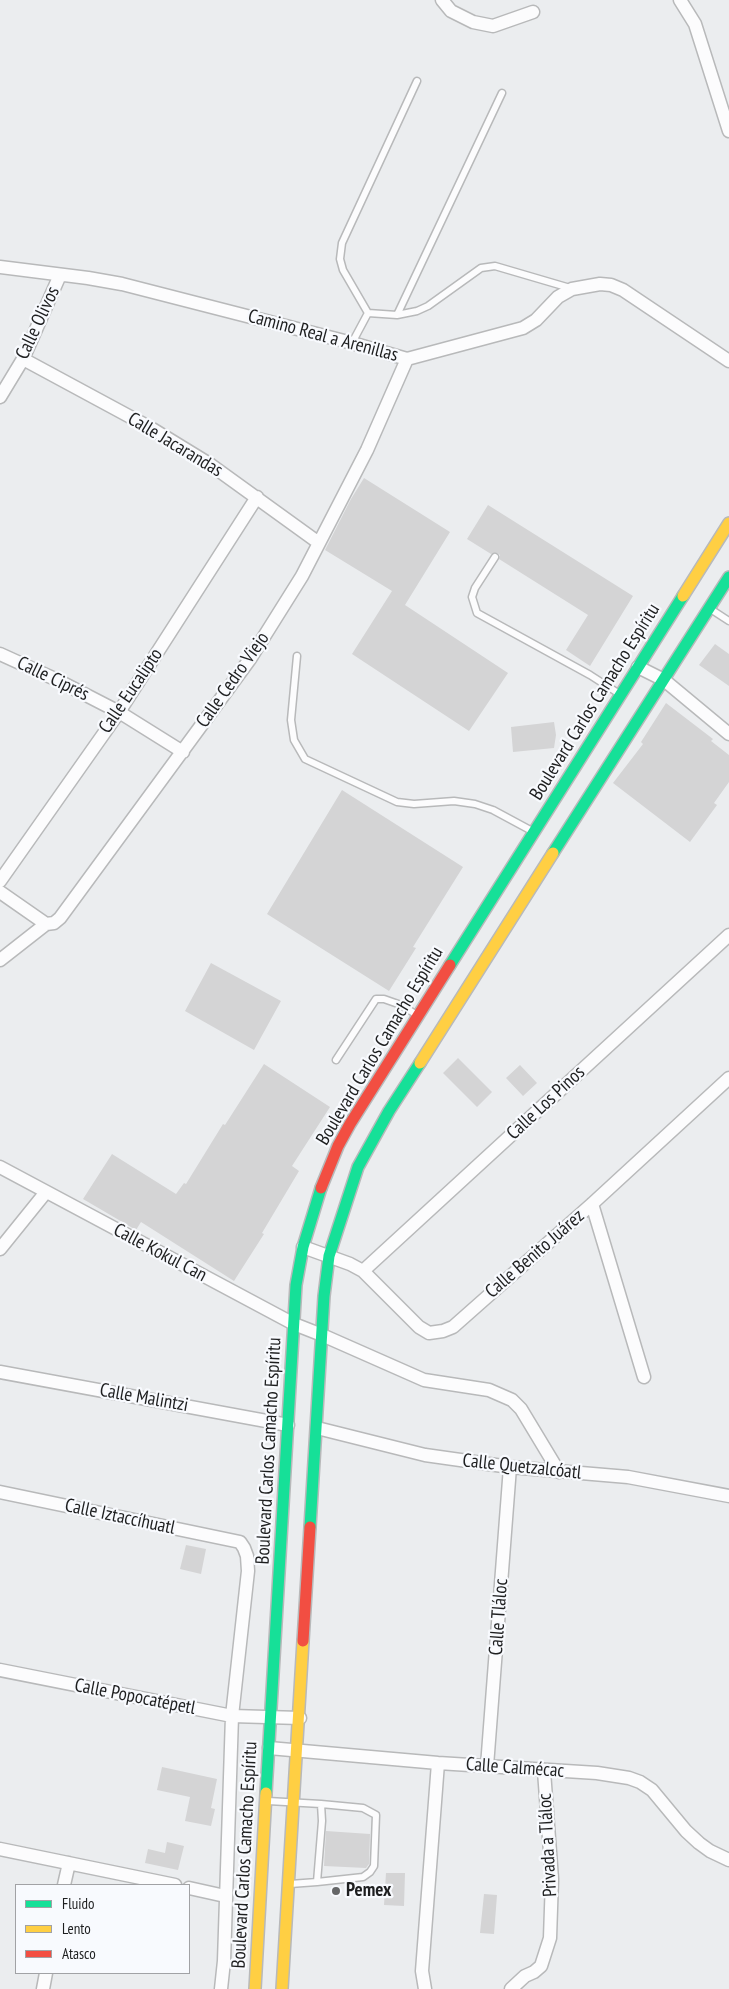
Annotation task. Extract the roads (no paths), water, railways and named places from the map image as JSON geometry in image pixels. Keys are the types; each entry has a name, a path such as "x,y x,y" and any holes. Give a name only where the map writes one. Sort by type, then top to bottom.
{"main road":[{"name":"Boulevard Carlos Camacho Espíritu","path":"255,1989 296,1285 303,1247 318,1196 338,1146 729,523"},
{"path":"282,1989 300,1718 324,1296 329,1256 358,1167 389,1110 729,577"}],"street":[{"path":"442,0 451,11 473,22 493,26 533,12"},
{"path":"680,0 696,24 729,131"},
{"name":"Camino Real a Arenillas","path":"0,267 122,284 407,359 523,328 536,320 558,297 572,289 600,284 611,285 623,290 729,361"},
{"name":"Calle Olivos","path":"0,397 23,358 60,275"},
{"name":"Calle Jacarandas","path":"23,358 211,465 319,543"},
{"name":"Calle Cedro Viejo","path":"0,960 46,924 54,923 60,918 250,658 302,576 367,450 407,359"},
{"name":"Calle Eucalipto","path":"0,881 119,712 257,497"},
{"name":"Calle Ciprés","path":"0,654 55,679 119,712 183,752"},
{"path":"638,667 664,680 729,734"},
{"path":"0,892 46,924"},
{"name":"Calle Los Pinos","path":"363,1271 729,935"},
{"name":"Calle Benito Juárez","path":"303,1247 350,1264 363,1271 419,1327 429,1333 443,1331 453,1327 592,1204 729,1078"},
{"name":"Calle Kokul Can","path":"0,1167 294,1324 424,1380 489,1390 512,1400 521,1409 559,1472"},
{"path":"0,1249 46,1192"},
{"path":"592,1204 644,1377"},
{"name":"Calle Malintzi","path":"0,1372 288,1425"},
{"name":"Calle Quetzalcóatl","path":"316,1428 425,1455 510,1468 647,1480 729,1496"},
{"name":"Calle Tláloc","path":"488,1766 510,1468"},
{"name":"Calle Iztaccíhuatl","path":"0,1492 240,1542 247,1556 248,1571 232,1716"},
{"name":"Calle Popocatépetl","path":"0,1670 232,1716 300,1718"},
{"path":"221,1989 224,1961 232,1716"},
{"name":"Calle Calmécac","path":"269,1748 438,1763 611,1774 640,1782 652,1790 686,1831 699,1843 710,1851 729,1860"},
{"path":"424,1989 422,1971 438,1763"},
{"name":"Privada a Tláloc","path":"511,1989 525,1976 541,1966 550,1938 552,1919 550,1843 544,1771"},
{"path":"0,1848 170,1884"},
{"path":"64,1884 69,1863"},
{"path":"190,1888 225,1896"},
{"path":"43,1989 46,1974"}],"lane":[{"path":"368,313 343,270 340,259 342,244 417,81"},
{"path":"397,315 502,93"},
{"path":"368,313 397,315 417,311 428,306 481,268 495,266 572,289"},
{"path":"352,343 368,313"},
{"path":"495,557 472,596 477,613 590,675 621,695"},
{"path":"709,608 729,621"},
{"path":"297,656 291,720 294,740 306,759 396,802 414,804 454,801 476,804 493,810 534,832"},
{"path":"336,1060 376,999 384,999 401,1005 418,1016"},
{"path":"267,1801 363,1808 376,1815 374,1866 370,1872 363,1877 288,1884"},
{"path":"317,1882 322,1821 321,1804"}],"place":[{"name":"Pemex","path":"336,1891"}]}
